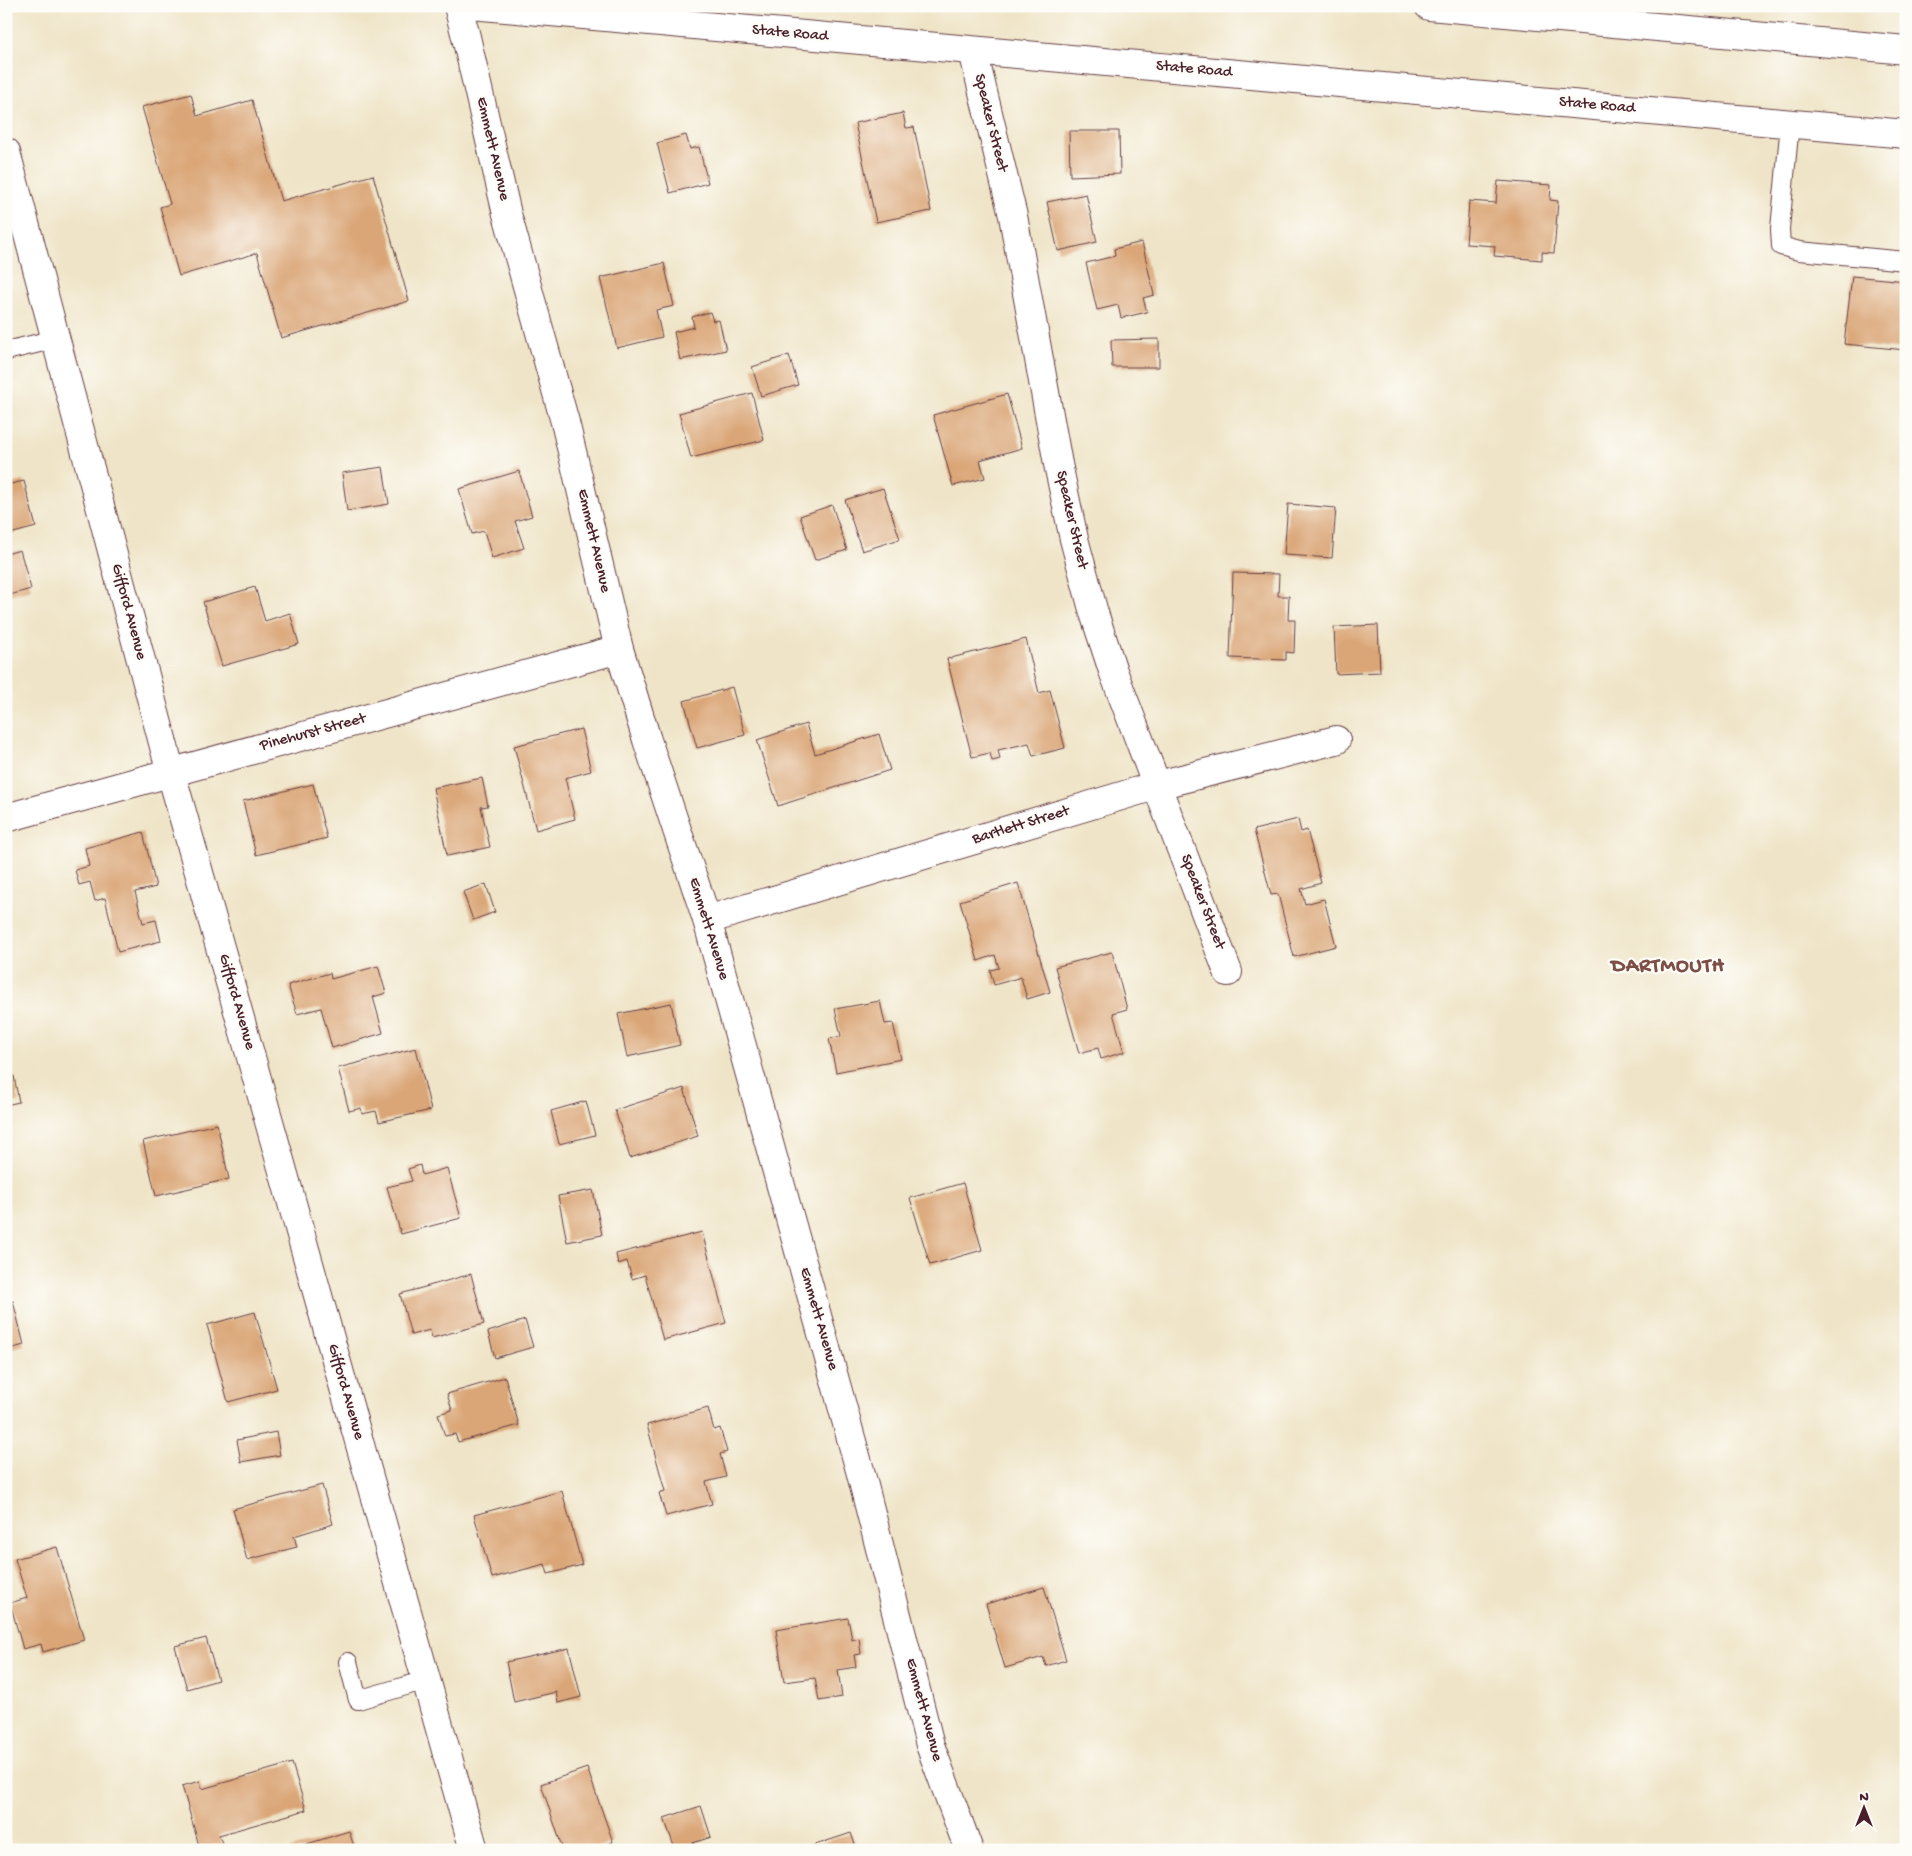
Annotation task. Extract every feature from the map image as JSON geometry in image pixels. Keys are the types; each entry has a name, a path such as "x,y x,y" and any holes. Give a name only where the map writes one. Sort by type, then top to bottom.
{"street":[{"name":"Emmett Avenue","path":"458,6 507,214 565,422 619,649 707,920 861,1474 930,1745 969,1850"},
{"name":"State Road","path":"482,6 1906,134"},
{"path":"1429,6 1906,50"},
{"name":"Speaker Street","path":"972,51 1013,216 1043,389 1074,539 1094,613 1108,655 1228,972"},
{"name":"Gifford Avenue","path":"6,152 171,772 474,1850"},
{"name":"Pinehurst Street","path":"6,818 619,649"},
{"name":"Bartlett Street","path":"707,920 1158,785 1336,740"}],"lane":[{"path":"1790,123 1780,229 1781,246 1799,251 1906,262"},
{"path":"6,351 56,339"},
{"path":"348,1662 358,1700 426,1680"}],"building":[{"path":"191,94 197,116 252,100 281,201 373,175 409,301 281,338 257,253 179,276 160,207 170,204 142,107"},
{"path":"903,113 906,128 914,127 931,211 876,222 855,123"},
{"path":"1069,131 1119,131 1120,174 1070,176"},
{"path":"686,135 690,149 699,147 708,183 670,193 657,143"},
{"path":"1498,181 1551,185 1550,200 1558,201 1554,253 1542,252 1542,260 1494,256 1495,246 1466,244 1469,201 1496,203"},
{"path":"1086,194 1097,242 1058,251 1047,202"},
{"path":"1142,242 1154,295 1143,298 1147,312 1121,318 1118,305 1097,310 1086,263 1115,256 1114,249"},
{"path":"664,263 674,306 656,310 662,337 617,348 600,278"},
{"path":"1852,276 1906,281 1906,350 1844,344"},
{"path":"710,312 713,321 719,320 726,350 680,360 674,332 694,327 692,317"},
{"path":"1159,339 1159,367 1112,367 1111,340"},
{"path":"789,355 798,385 761,396 752,367"},
{"path":"752,393 764,440 691,458 679,413"},
{"path":"1007,394 1022,448 980,460 985,478 953,486 933,415"},
{"path":"383,467 389,504 347,511 342,473"},
{"path":"519,471 532,516 515,521 524,548 492,558 484,531 472,534 459,489"},
{"path":"24,481 36,527 6,535 6,485"},
{"path":"883,488 900,539 862,551 845,500"},
{"path":"1288,504 1336,508 1332,558 1284,555"},
{"path":"832,505 847,550 815,560 800,516"},
{"path":"20,550 31,589 6,596 6,554"},
{"path":"1233,573 1279,574 1278,596 1289,596 1288,620 1295,620 1294,653 1286,652 1286,660 1230,658"},
{"path":"255,587 265,621 290,613 299,644 222,666 203,602"},
{"path":"1378,625 1380,672 1336,674 1334,627"},
{"path":"1026,639 1039,693 1050,690 1065,748 1033,756 1029,743 998,750 1000,759 992,761 990,753 972,757 947,659"},
{"path":"732,687 745,735 697,748 684,701"},
{"path":"806,724 815,754 879,734 890,770 778,806 757,740"},
{"path":"581,729 591,771 565,778 575,819 536,830 514,746"},
{"path":"482,778 488,806 481,807 490,847 447,856 433,788"},
{"path":"313,784 327,838 256,855 243,801"},
{"path":"1298,819 1301,832 1307,830 1321,883 1301,889 1305,904 1324,899 1336,946 1294,957 1278,894 1271,895 1254,830"},
{"path":"143,832 156,887 135,892 143,923 156,920 161,941 118,952 105,898 95,901 90,882 79,885 75,870 89,866 85,848"},
{"path":"1018,883 1050,992 1027,999 1021,977 994,985 990,970 999,968 995,955 978,961 960,901"},
{"path":"486,884 495,912 473,920 463,892"},
{"path":"1112,952 1127,1009 1113,1013 1124,1052 1101,1059 1098,1048 1079,1053 1055,967"},
{"path":"378,966 386,993 373,997 383,1033 332,1048 321,1008 297,1014 288,985 330,973 331,979"},
{"path":"880,1001 885,1024 893,1023 901,1059 836,1072 829,1039 841,1036 835,1009"},
{"path":"671,1003 680,1045 627,1057 618,1014"},
{"path":"416,1048 431,1110 379,1122 376,1111 362,1114 361,1108 349,1111 338,1068"},
{"path":"14,1076 19,1102 6,1105 6,1077"},
{"path":"684,1088 698,1136 630,1158 615,1110"},
{"path":"586,1101 595,1135 559,1144 551,1111"},
{"path":"217,1124 229,1179 156,1196 143,1141"},
{"path":"420,1165 422,1175 447,1168 461,1218 401,1234 387,1187 412,1181 408,1169"},
{"path":"963,1183 982,1250 930,1265 910,1198"},
{"path":"593,1190 602,1235 567,1242 558,1196"},
{"path":"702,1232 726,1323 663,1340 645,1275 632,1279 627,1261 618,1264 616,1254"},
{"path":"471,1274 484,1324 432,1338 430,1330 411,1335 400,1294"},
{"path":"13,1301 24,1345 6,1350 6,1303"},
{"path":"255,1312 277,1389 228,1402 207,1325"},
{"path":"525,1320 533,1347 495,1358 488,1332"},
{"path":"505,1377 519,1425 458,1442 455,1434 445,1436 438,1414 452,1410 447,1394"},
{"path":"708,1408 714,1430 720,1428 727,1452 720,1454 726,1477 706,1482 712,1504 666,1516 659,1493 665,1491 647,1425"},
{"path":"276,1432 280,1455 241,1462 237,1440"},
{"path":"322,1485 333,1524 294,1536 297,1547 247,1560 233,1509"},
{"path":"562,1491 582,1565 548,1574 545,1564 492,1578 474,1515"},
{"path":"57,1547 84,1640 43,1652 41,1644 23,1649 10,1603 27,1598 15,1559"},
{"path":"1044,1587 1066,1660 1046,1666 1043,1657 1005,1668 986,1604"},
{"path":"848,1618 852,1640 859,1638 861,1654 854,1655 856,1667 838,1670 842,1697 819,1701 815,1678 784,1682 776,1630"},
{"path":"206,1638 218,1680 187,1689 175,1646"},
{"path":"569,1648 581,1697 558,1703 556,1692 514,1702 506,1662"},
{"path":"292,1763 306,1810 219,1835 222,1843 200,1849 182,1786 200,1781 202,1789"},
{"path":"587,1768 613,1842 591,1850 563,1850 541,1784"},
{"path":"701,1806 711,1837 675,1849 664,1818"},
{"path":"349,1831 355,1850 291,1850 291,1849"},
{"path":"851,1833 857,1850 803,1850 803,1849"}],"district":[{"name":"DARTMOUTH","path":"1668,967"}]}
